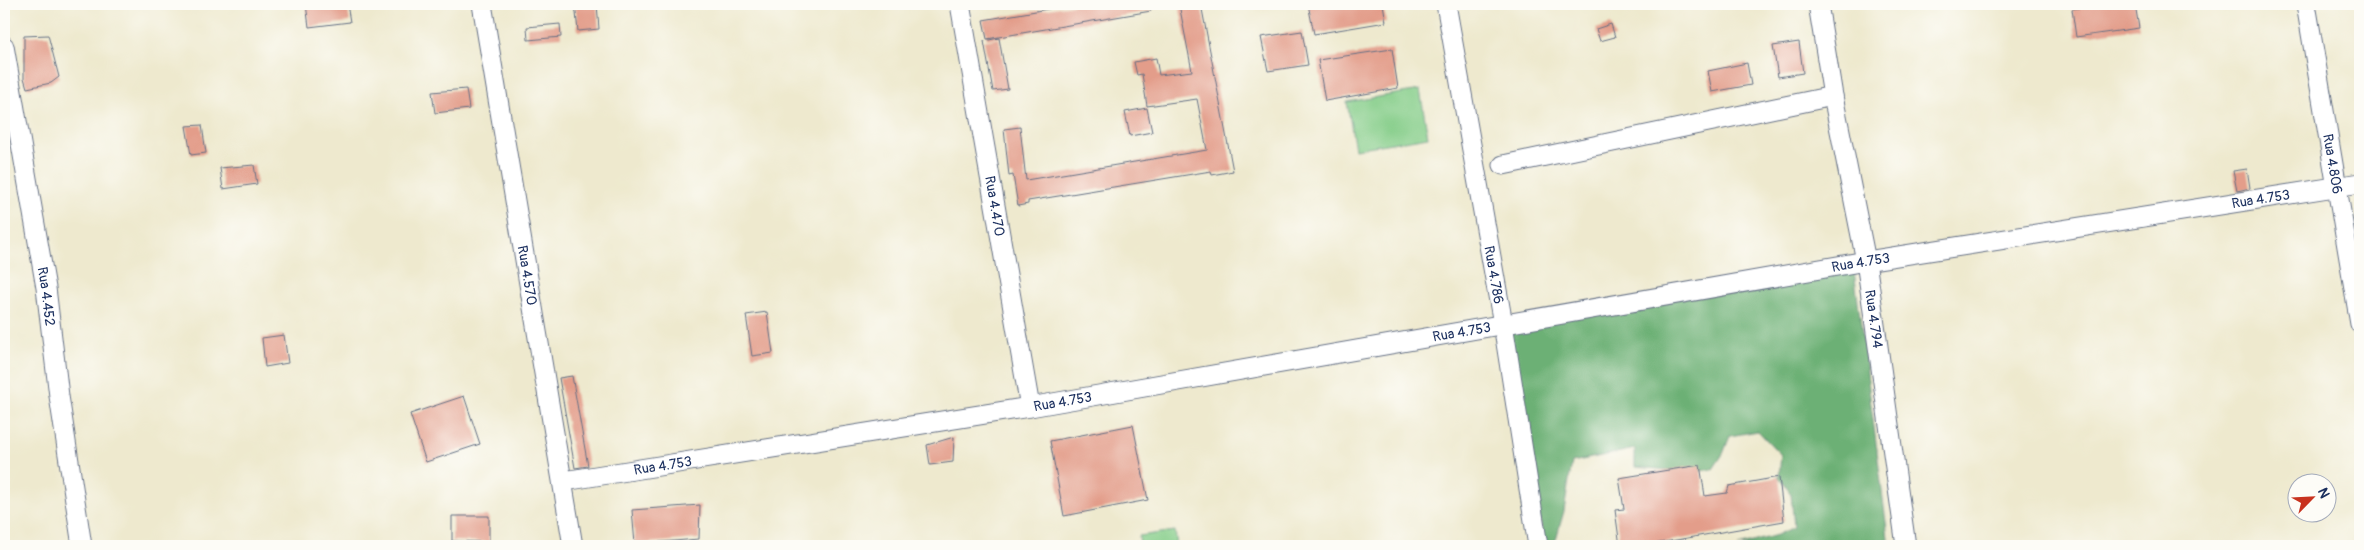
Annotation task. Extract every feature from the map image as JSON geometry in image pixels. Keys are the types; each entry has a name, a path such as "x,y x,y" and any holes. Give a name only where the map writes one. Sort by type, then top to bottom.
{"street":[{"name":"Rua 4.570","path":"482,4 574,546"},
{"name":"Rua 4.470","path":"960,4 1030,407"},
{"name":"Rua 4.786","path":"1446,4 1503,324 1538,546"},
{"name":"Rua 4.794","path":"1818,4 1833,96 1866,261 1906,546"},
{"name":"Rua 4.806","path":"2306,4 2360,324"},
{"name":"Rua 4.452","path":"4,46 46,288 59,396 82,546"},
{"path":"1503,165 1833,96"},
{"name":"Rua 4.753","path":"564,481 1030,407 1866,261 2360,183"}],"green space":[{"path":"1420,90 1428,137 1355,149 1347,102"},
{"path":"1854,270 1889,546 1738,546 1777,535 1794,527 1791,494 1779,477 1781,455 1758,431 1730,436 1723,454 1713,469 1693,472 1635,467 1635,449 1572,462 1564,511 1554,546 1545,546 1503,324"},
{"path":"1175,531 1177,546 1140,546 1139,536"}],"building":[{"path":"306,4 347,4 350,22 309,27"},
{"path":"575,4 597,4 599,29 578,31"},
{"path":"1077,4 1151,4 1151,11 987,39 983,20"},
{"path":"1179,4 1201,4 1233,171 1212,175 1211,171 1028,201 1028,204 1018,206 1013,175 1009,176 1004,129 1020,127 1026,180 1207,150 1197,99 1147,106 1142,74 1137,75 1134,62 1156,58 1159,75 1192,71"},
{"path":"1308,4 1383,4 1386,22 1314,34"},
{"path":"2106,4 2135,4 2139,28 2076,37 2072,9"},
{"path":"560,24 561,37 528,40 527,27"},
{"path":"1611,24 1615,37 1600,41 1596,29"},
{"path":"1302,31 1308,65 1268,71 1261,37"},
{"path":"48,35 59,77 51,83 27,88 24,78 24,36"},
{"path":"999,38 1008,89 993,91 984,41"},
{"path":"1799,42 1803,73 1778,77 1773,46"},
{"path":"1392,49 1398,88 1325,101 1318,60"},
{"path":"1747,63 1751,85 1712,92 1708,71"},
{"path":"466,89 469,109 435,113 432,92"},
{"path":"1147,108 1152,132 1130,136 1125,112"},
{"path":"202,125 206,153 191,155 186,126"},
{"path":"254,165 257,184 223,189 220,168"},
{"path":"2247,169 2250,188 2237,191 2233,171"},
{"path":"767,312 773,353 752,356 746,315"},
{"path":"284,335 288,363 265,367 262,338"},
{"path":"572,376 588,466 575,468 559,378"},
{"path":"464,396 480,444 426,462 410,414"},
{"path":"1133,425 1148,500 1064,516 1050,441"},
{"path":"954,437 953,462 930,465 927,445"},
{"path":"1700,465 1705,496 1727,493 1729,486 1779,477 1784,521 1642,546 1620,546 1615,510 1624,509 1619,478"},
{"path":"700,505 699,539 635,544 632,510"},
{"path":"452,516 489,516 489,542 452,541"}]}
